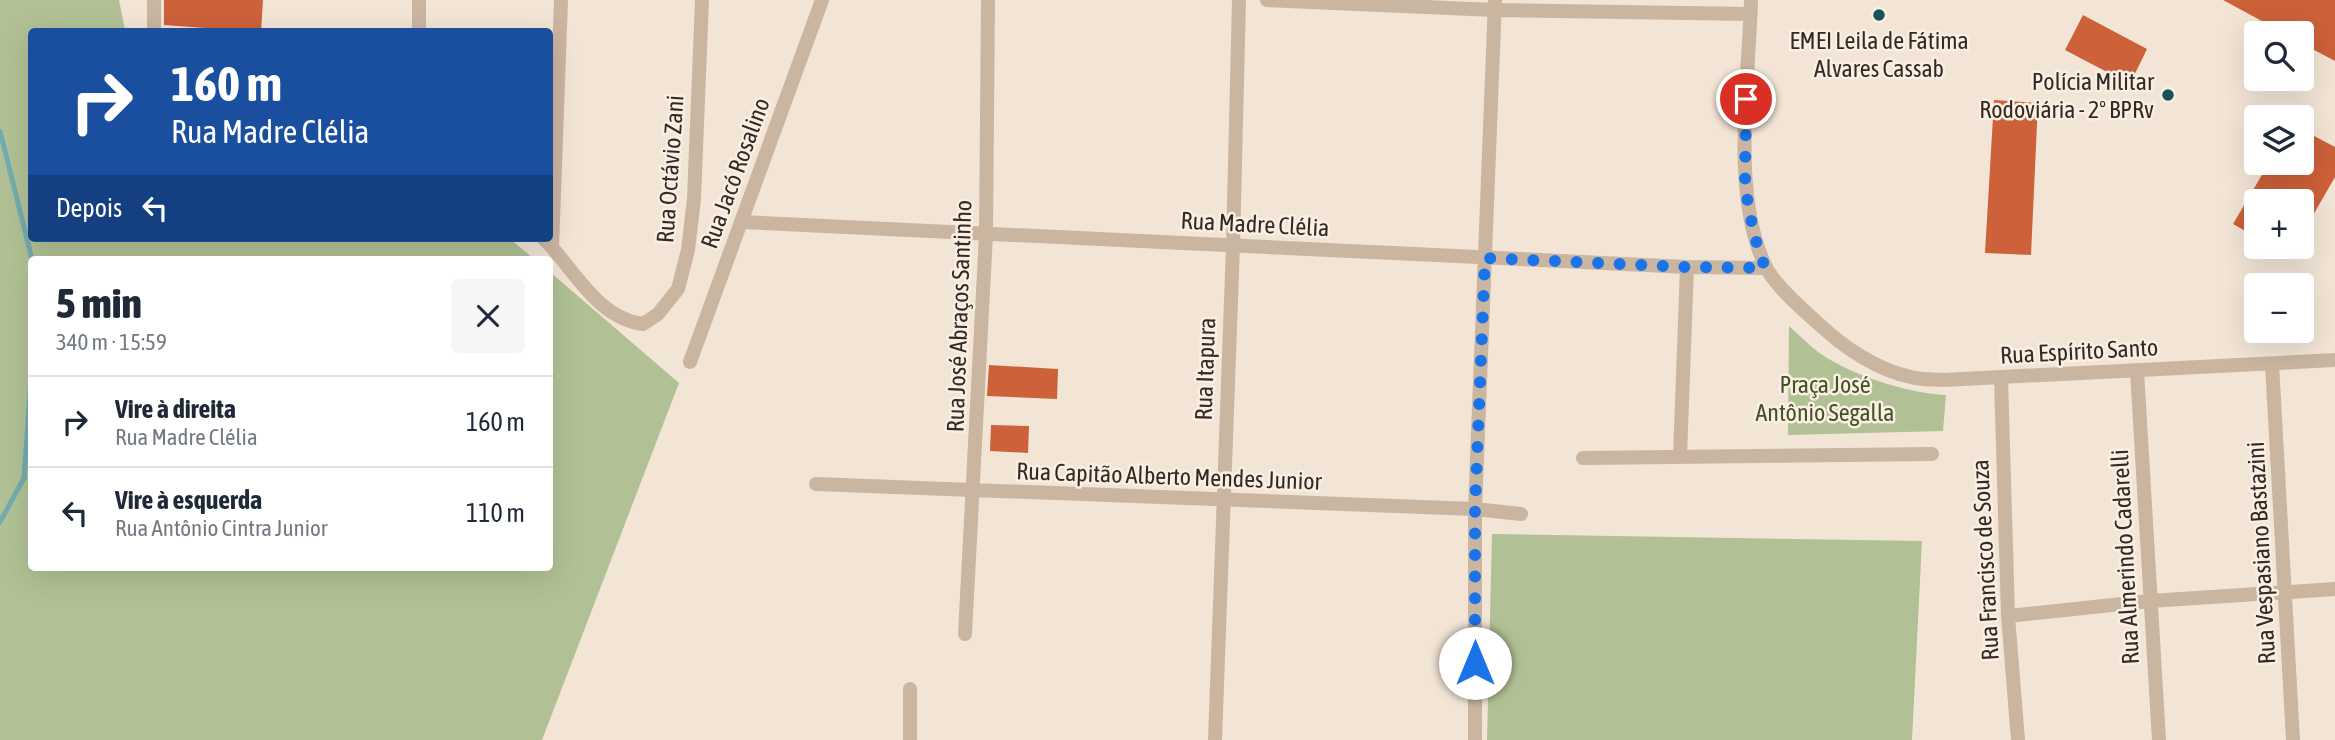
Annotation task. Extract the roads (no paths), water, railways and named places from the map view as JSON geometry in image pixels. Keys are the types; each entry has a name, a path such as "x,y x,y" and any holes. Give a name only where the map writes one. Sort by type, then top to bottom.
{"street":[{"path":"154,0 155,28"},
{"path":"419,0 419,28"},
{"path":"553,149 561,0"},
{"name":"Rua Octávio Zani","path":"548,242 592,295 622,319 643,324 658,314 678,289 688,250 694,199 702,0"},
{"name":"Rua Jacó Rosalino","path":"690,362 822,0"},
{"name":"Rua José Abraços Santinho","path":"965,634 986,235 988,0"},
{"name":"Rua Itapura","path":"1215,740 1239,0"},
{"path":"1267,0 1751,7 1745,187 1754,235 1765,268"},
{"path":"1475,740 1475,509 1494,5"},
{"name":"Rua Madre Clélia","path":"742,222 1485,258 1765,268"},
{"path":"1681,456 1687,267"},
{"name":"Rua Espírito Santo","path":"1765,268 1798,306 1834,339 1880,366 1911,378 2001,378 2335,360"},
{"name":"Rua Vespasiano Bastazini","path":"2272,363 2294,740"},
{"name":"Rua Almerindo Cadarelli","path":"2137,371 2159,740"},
{"name":"Rua Francisco de Souza","path":"2001,378 2008,616 2018,740"},
{"path":"1583,458 1932,454"},
{"name":"Rua Capitão Alberto Mendes Junior","path":"816,484 1475,509 1521,514"},
{"path":"2008,616 2150,601 2335,589"},
{"path":"910,688 910,740"}],"waterway":[{"path":"0,131 31,256"},
{"path":"0,522 24,478 28,421"}],"place":[{"name":"EMEI Leila de Fátima Alvares Cassab","path":"1879,15"},
{"name":"Polícia Militar Rodoviária - 2º BPRv","path":"2168,95"}],"park label":[{"name":"Praça José Antônio Segalla","path":"1825,398"}]}
